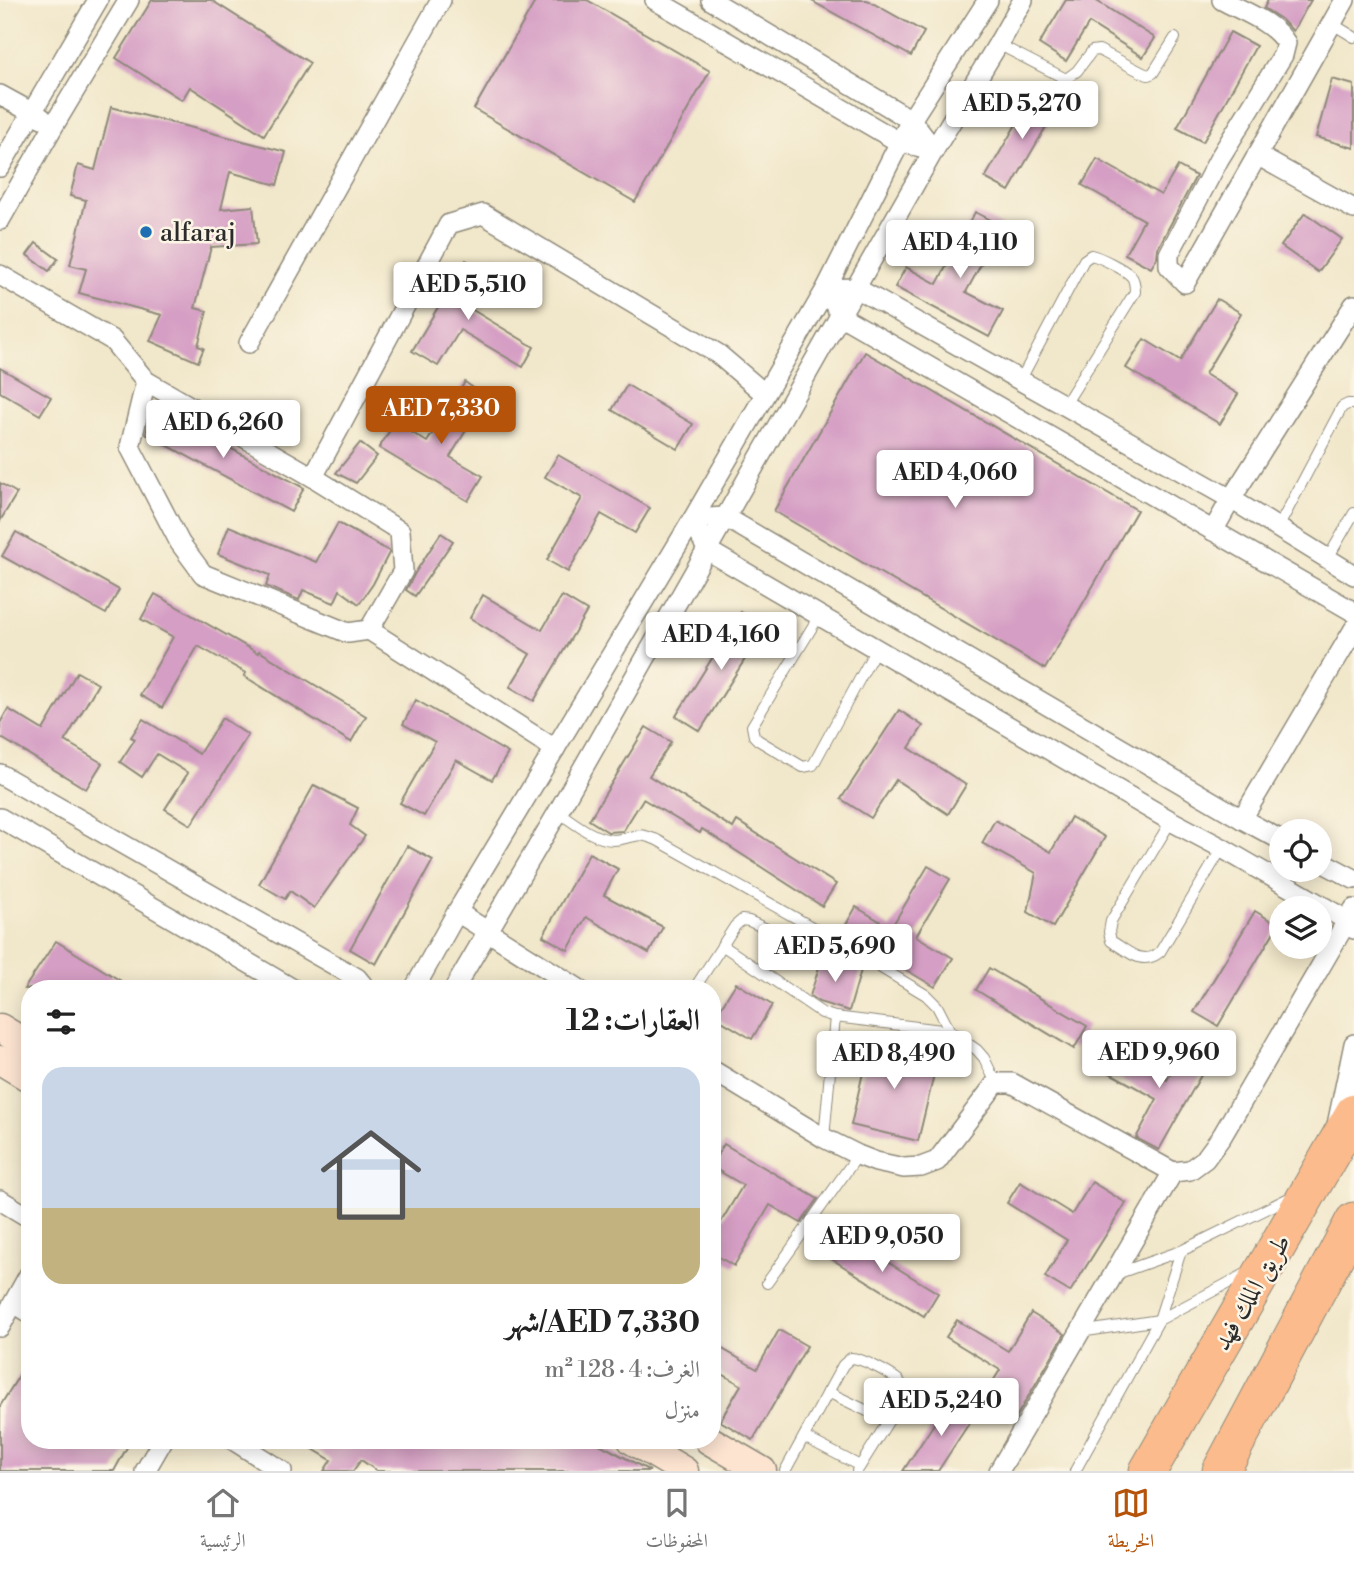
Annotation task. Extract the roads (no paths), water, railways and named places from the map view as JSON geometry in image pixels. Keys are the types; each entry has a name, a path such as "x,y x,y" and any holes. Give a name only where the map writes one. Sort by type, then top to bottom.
{"highway":[{"name":"طريق الملك فهد","path":"1147,1471 1354,1112"},
{"path":"1221,1471 1354,1222"}],"main road":[{"path":"0,1028 21,1041"},
{"path":"0,1060 21,1073"},
{"path":"721,1447 762,1471"},
{"path":"647,1449 684,1471"}],"street":[{"path":"0,167 6,142 31,112 98,0"},
{"path":"0,220 129,0"},
{"path":"249,343 441,0"},
{"path":"655,0 899,142 934,150"},
{"path":"712,0 911,120 934,150"},
{"path":"419,980 693,519 826,289 911,120 988,0"},
{"path":"459,980 558,812 934,150 1023,0"},
{"path":"1222,0 1269,25 1286,43 1283,55 1219,159 1169,254 1170,266 1185,283 1345,0"},
{"path":"0,95 54,125"},
{"path":"6,142 29,169"},
{"path":"1257,155 1354,209"},
{"path":"313,477 449,224 483,214 718,354 765,394"},
{"path":"0,275 112,340 146,381 313,477 400,531 403,571 369,630"},
{"path":"826,289 856,288 1231,499 1354,575"},
{"path":"826,289 841,316 1354,612"},
{"path":"1213,531 1354,305"},
{"path":"146,381 130,447 180,543 203,574 348,633 369,630 555,749"},
{"path":"693,519 725,517 1269,834"},
{"path":"693,519 707,550 1171,821 1352,920 1222,1136 1205,1159 1189,1170 1173,1172 1012,1083 996,1083 937,1161 921,1167 904,1168 876,1162 824,1138 721,1075"},
{"path":"1242,819 1354,629"},
{"path":"0,774 359,980"},
{"path":"0,818 278,980"},
{"path":"1332,867 1354,879"},
{"path":"457,912 564,980"},
{"path":"1331,1153 1354,1044"},
{"path":"999,1471 1173,1172"},
{"path":"0,1200 21,1213"},
{"path":"0,1328 21,1309"},
{"path":"145,1471 158,1449"},
{"path":"247,1449 282,1471"}],"lane":[{"path":"1331,23 1354,37"},
{"path":"998,44 1066,79 1077,71 1095,49 1148,75 1153,73 1175,38"},
{"path":"1020,381 1084,260 1091,255 1101,257 1131,276 1135,292 1064,407"},
{"path":"1278,528 1342,407 1354,404"},
{"path":"1328,558 1354,513"},
{"path":"819,616 752,726 754,736 758,740 803,766 813,765 876,649"},
{"path":"558,812 596,836 609,840 644,835 657,840 828,936 926,995 937,1006 950,1031 984,1058 996,1083"},
{"path":"1171,821 1111,921 1111,941 1142,959 1152,958 1160,952 1222,848"},
{"path":"700,980 735,926 742,920 796,941 810,941 828,936"},
{"path":"722,945 822,1013 835,1017 950,1031"},
{"path":"824,1138 835,1017"},
{"path":"766,1283 858,1155"},
{"path":"1113,1276 1181,1251 1311,1186"},
{"path":"1075,1471 1159,1320 1181,1251"},
{"path":"1080,1332 1159,1320 1268,1262"},
{"path":"785,1471 843,1365 851,1358 860,1358 898,1381 904,1388 904,1396 859,1469 804,1437"},
{"path":"828,1392 888,1421"}],"place":[{"name":"alfaraj","path":"146,232"}]}
